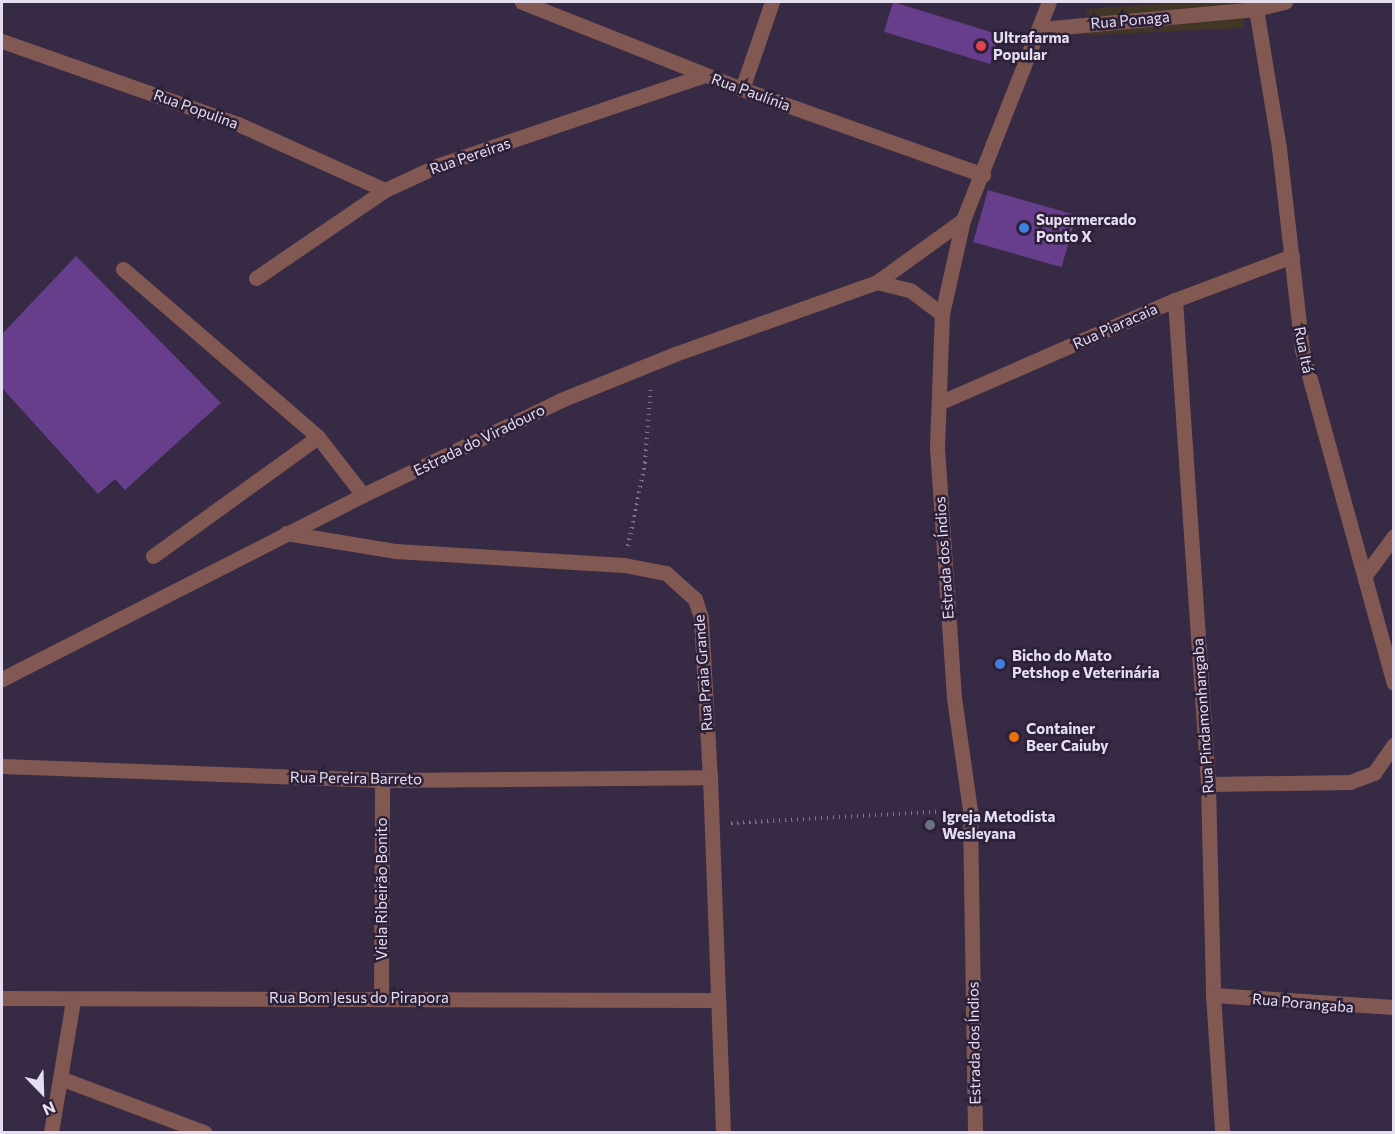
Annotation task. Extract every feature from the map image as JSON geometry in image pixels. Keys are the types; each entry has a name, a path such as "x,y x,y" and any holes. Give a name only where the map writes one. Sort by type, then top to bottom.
{"street":[{"name":"Rua Paulínia","path":"522,2 742,89 983,175"},
{"path":"742,89 772,2"},
{"name":"Estrada dos Índios","path":"975,1132 970,810 954,697 937,448 941,402 942,314 963,220 1041,29 1049,2"},
{"name":"Rua Ponaga","path":"1041,29 1256,9 1285,2"},
{"name":"Rua Itá","path":"1256,9 1292,256 1302,350 1366,574 1394,682"},
{"name":"Rua Populina","path":"2,41 238,124 385,190"},
{"name":"Rua Pereiras","path":"256,278 385,190 439,165 705,75"},
{"name":"Estrada do Viradouro","path":"2,679 286,533 561,400 654,363 876,282 963,220"},
{"name":"Rua Piaracaia","path":"941,402 1175,300 1292,256"},
{"path":"123,269 318,437 363,495"},
{"path":"876,282 910,290 942,314"},
{"name":"Rua Pindamonhangaba","path":"1175,300 1208,784 1213,995 1222,1132"},
{"path":"153,556 318,437"},
{"name":"Rua Praia Grande","path":"286,533 395,551 624,565 666,573 695,599 701,618 710,777 723,1132"},
{"path":"1366,574 1394,536"},
{"path":"1208,784 1350,782 1374,773 1394,744"},
{"name":"Rua Pereira Barreto","path":"2,766 382,780 710,777"},
{"name":"Viela Ribeirão Bonito","path":"381,998 382,780"},
{"name":"Rua Porangaba","path":"1213,995 1394,1007"},
{"name":"Rua Bom Jesus do Pirapora","path":"2,998 73,1001 381,998 717,1000"},
{"path":"51,1132 73,1001"},
{"path":"60,1078 204,1132"}],"path":[{"path":"624,565 645,464 654,363"},
{"path":"711,824 970,810"}],"shaded area":[{"path":"1185,2 1243,2 1244,28 1089,35 1086,9"}],"building":[{"path":"893,2 999,34 990,64 884,32"},
{"name":"Supermercado Ponto X","path":"988,190 1076,215 1062,267 973,242"},
{"path":"76,256 221,403 125,490 115,479 98,494 2,388 2,334"}],"place":[{"name":"Ultrafarma Popular","path":"981,46"},
{"name":"Supermercado Ponto X","path":"1024,228"},
{"name":"Bicho do Mato Petshop e Veterinária","path":"1000,664"},
{"name":"Container Beer Caiuby","path":"1014,737"},
{"name":"Igreja Metodista Wesleyana","path":"930,825"}]}
